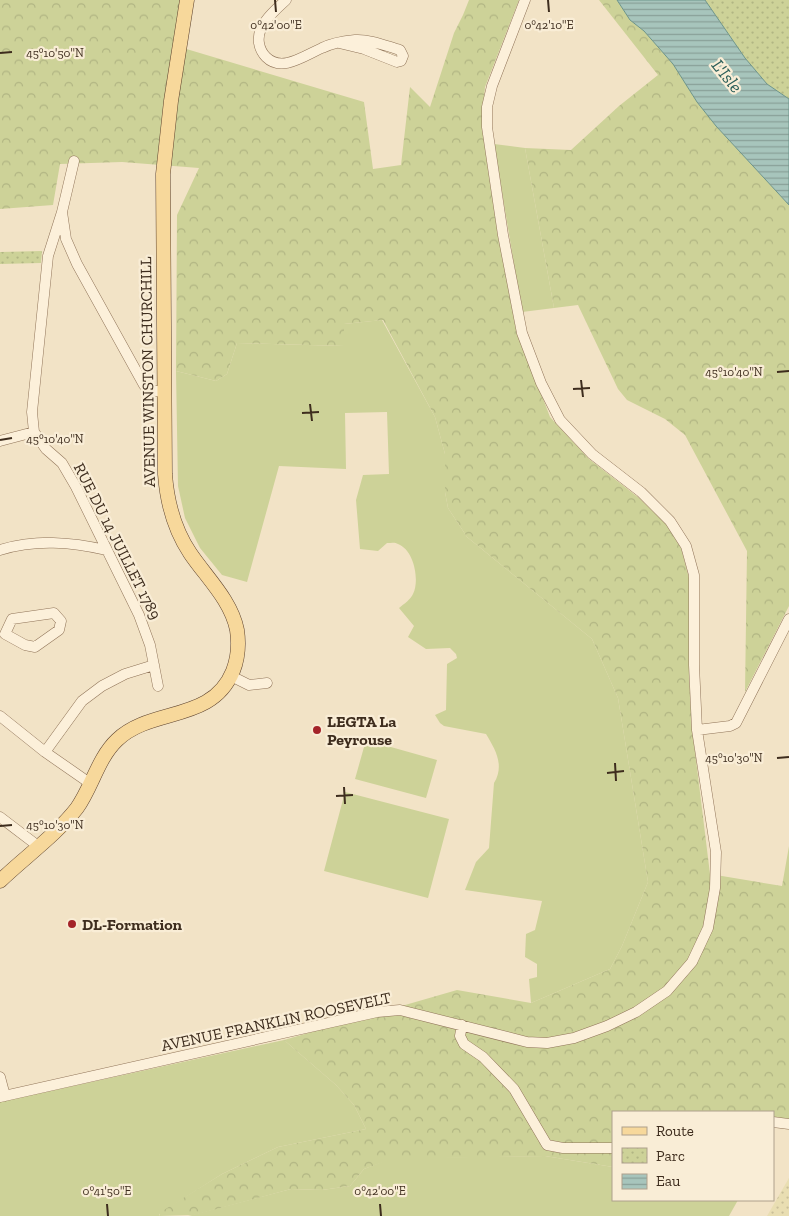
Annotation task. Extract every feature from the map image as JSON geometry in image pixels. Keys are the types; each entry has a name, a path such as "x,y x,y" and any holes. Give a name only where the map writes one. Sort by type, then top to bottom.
{"main road":[{"name":"AVENUE WINSTON CHURCHILL","path":"0,880 65,821 77,807 107,752 126,732 193,709 219,693 231,676 238,652 236,629 232,615 223,598 188,551 176,528 170,510 165,474 163,392 164,160 186,0"}],"street":[{"path":"286,0 275,10 259,32 259,46 262,53 270,61 284,64 322,47 340,43 362,40 400,50 403,56 397,62 364,49 340,43"},
{"name":"AVENUE FRANKLIN ROOSEVELT","path":"3,1096 378,1012 400,1010 527,1042 547,1043 574,1038 607,1026 636,1012 667,990 692,962 708,928 714,888 716,852 697,730 694,665 694,575 686,546 670,521 641,492 592,454 560,420 541,383 522,332 487,127 492,86 525,0"},
{"path":"0,440 34,432 32,412 48,256 62,212 74,161"},
{"path":"62,212 66,239 76,264 144,384 150,390 163,392"},
{"name":"RUE DU 14 JUILLET 1789","path":"34,432 46,448 62,463 76,487 147,634 158,686"},
{"path":"0,550 32,543 62,542 106,550"},
{"path":"54,613 61,621 59,630 35,647 24,645 3,634 12,620 54,613"},
{"path":"697,730 730,726 736,723 789,619"},
{"path":"45,752 82,701 102,686 124,674 154,665"},
{"path":"231,676 249,686 267,683"},
{"path":"0,716 45,752 91,784"},
{"path":"0,817 38,846"},
{"path":"462,1025 460,1036 464,1044 483,1057 514,1089 547,1144 564,1148 612,1148"},
{"path":"0,1077 3,1096"},
{"path":"774,1122 789,1124"}],"shaded area":[{"path":"789,1178 789,1216 767,1216"}],"green space":[{"path":"0,0 181,0 173,45 364,102 373,169 401,165 410,87 430,107 454,33 469,0 519,0 485,87 482,121 517,330 550,417 589,459 639,498 666,524 681,548 689,578 689,676 692,727 710,874 782,886 789,846 789,1120 775,1117 774,1126 774,1111 612,1111 612,1167 545,1156 392,1159 364,1169 350,1186 322,1190 291,1189 194,1215 160,1216 159,1213 222,1174 278,1147 366,1129 354,1105 336,1085 284,1040 457,990 531,1003 610,969 622,946 648,882 618,698 592,639 467,537 448,508 445,492 445,454 435,417 383,320 344,324 344,346 237,343 227,374 216,381 176,371 177,215 199,168 122,162 60,164 53,205 0,209"},
{"path":"599,0 617,0 630,20 644,31 673,64 697,102 716,126 789,205 789,606 745,692 747,551 685,435 665,419 627,400 618,389 578,305 554,308 525,148 571,150 619,106 658,75"},
{"path":"705,0 789,0 789,99 767,84 745,58"},
{"path":"494,144 525,148 554,308 522,312"},
{"path":"42,251 41,263 0,264 0,252"},
{"path":"382,320 435,417 445,454 445,492 448,508 467,537 592,639 618,698 648,882 622,946 610,969 531,1003 529,979 537,977 537,964 525,957 526,934 535,930 542,901 465,890 476,862 489,848 494,783 499,770 498,757 486,734 444,726 435,715 446,710 447,664 457,658 450,648 426,649 408,637 414,626 399,608 411,598 415,588 416,574 408,552 397,543 387,543 378,551 360,549 356,500 363,475 389,474 387,412 345,413 346,469 279,466 247,582 222,575 200,548 185,518 178,486 176,371 216,381 227,374 237,343 344,346 344,324"},
{"path":"366,740 437,760 426,798 355,779"},
{"path":"345,792 449,819 428,898 324,871"},
{"path":"284,1040 336,1085 354,1105 366,1129 278,1147 222,1174 159,1214 160,1216 0,1216 0,1102"},
{"path":"545,1156 612,1167 612,1201 737,1201 729,1216 188,1216 291,1189 322,1190 350,1186 364,1169 392,1158"}],"water":[{"name":"L'Isle","path":"617,0 705,0 745,58 767,84 789,99 789,205 716,126 697,102 673,64 644,31 630,20"}],"place":[{"name":"LEGTA La Peyrouse","path":"317,730"},
{"name":"DL-Formation","path":"72,924"}]}
